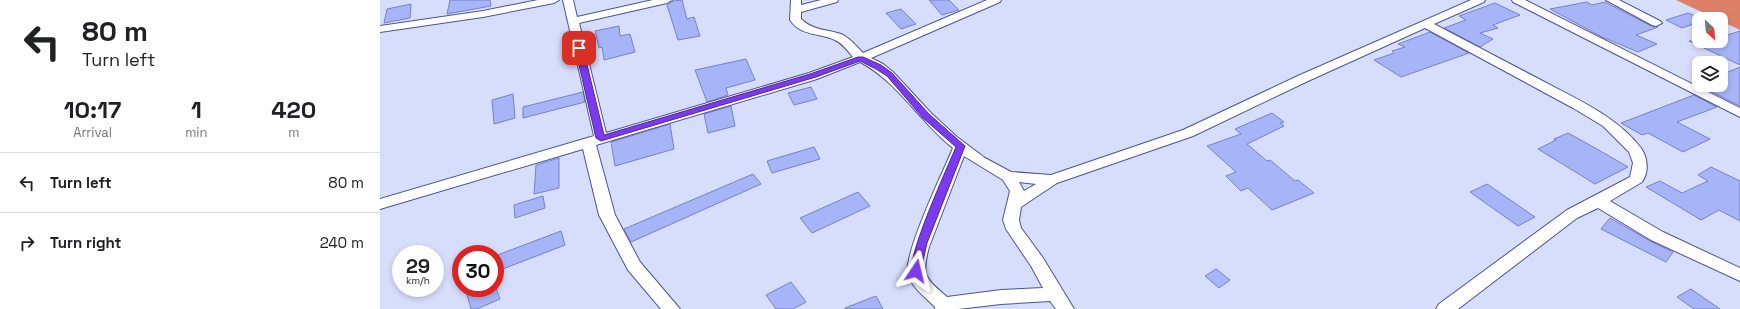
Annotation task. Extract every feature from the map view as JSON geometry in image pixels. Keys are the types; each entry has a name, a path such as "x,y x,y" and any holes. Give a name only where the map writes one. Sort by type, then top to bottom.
{"street":[{"path":"380,29 483,14 554,0"},
{"path":"568,0 607,215 634,266 671,309"},
{"path":"573,21 667,0"},
{"path":"833,0 796,5 796,20 804,29 838,37 846,42 861,58 879,67 890,75 926,116 980,161 1008,177 1052,180"},
{"path":"380,204 813,76 861,58 996,0"},
{"path":"1015,204 1052,180 1188,133 1304,78 1480,0"},
{"path":"1517,0 1740,113"},
{"path":"1611,0 1656,23"},
{"path":"1426,24 1608,123 1635,150 1640,163 1637,179 1572,214 1444,309"},
{"path":"961,146 922,243 916,264 919,279 944,306 1001,297 1055,294"},
{"path":"1008,177 1017,191 1011,220 1014,228 1037,262 1065,309"},
{"path":"1598,201 1657,236 1740,274"}],"shaded area":[{"path":"1676,0 1740,0 1740,30 1728,24 1728,12 1702,12"}],"building":[{"path":"450,0 490,0 491,6 447,14"},
{"path":"682,0 687,19 694,17 700,36 678,40 667,5 673,1"},
{"path":"929,0 949,0 959,10 942,15"},
{"path":"1587,2 1592,5 1605,2 1651,26 1658,27 1636,35 1657,44 1638,52 1602,37 1550,9"},
{"path":"1495,3 1520,15 1493,25 1498,28 1480,33 1493,39 1480,47 1444,28 1466,20 1459,16"},
{"path":"411,4 410,18 384,23 387,9"},
{"path":"901,9 916,24 901,29 886,13"},
{"path":"1688,13 1692,15 1692,24 1682,28 1666,20"},
{"path":"619,26 620,36 630,34 635,52 604,60 602,47 599,48 595,31"},
{"path":"1740,31 1740,65 1728,59 1728,56 1721,56 1704,48 1728,48 1728,35"},
{"path":"1430,32 1469,53 1401,77 1374,60 1394,53 1392,51 1405,47 1398,44"},
{"path":"746,59 755,80 726,88 728,95 707,102 695,70"},
{"path":"1740,67 1740,106 1712,92 1728,92 1728,72"},
{"path":"811,87 817,99 794,105 788,93"},
{"path":"583,92 585,102 523,118 523,107"},
{"path":"513,94 515,118 494,124 492,100"},
{"path":"1694,95 1717,107 1677,122 1710,139 1683,152 1648,133 1642,135 1621,123"},
{"path":"731,106 735,126 708,133 704,114"},
{"path":"1272,113 1284,122 1280,123 1284,126 1247,144 1267,161 1270,160 1295,181 1298,180 1314,193 1272,210 1248,188 1241,191 1226,176 1236,172 1207,146 1241,134 1235,129"},
{"path":"670,124 674,149 615,166 611,142"},
{"path":"1568,133 1628,167 1595,184 1538,149 1556,140 1554,139"},
{"path":"814,147 820,159 772,173 767,161"},
{"path":"559,158 559,188 534,194 536,165"},
{"path":"1711,167 1740,181 1740,221 1719,210 1701,220 1646,187 1660,181 1682,193 1708,181 1698,175"},
{"path":"753,174 761,184 631,242 624,229"},
{"path":"1487,184 1535,217 1518,226 1470,192"},
{"path":"858,192 870,206 812,233 800,218"},
{"path":"543,196 545,208 515,218 514,205"},
{"path":"1610,218 1650,241 1673,252 1666,262 1601,229"},
{"path":"561,231 565,245 504,269 504,253"},
{"path":"1216,269 1230,280 1219,288 1205,276"},
{"path":"791,282 806,302 793,309 776,309 766,295"},
{"path":"1691,289 1720,309 1694,309 1677,297"},
{"path":"876,296 883,309 845,309 845,308"},
{"path":"468,297 499,297 500,299 477,309 471,309"}],"route":[{"path":"579,48 601,138 813,76 861,58 879,67 890,75 926,116 952,140 961,146 922,243 916,264 916,271"}]}
